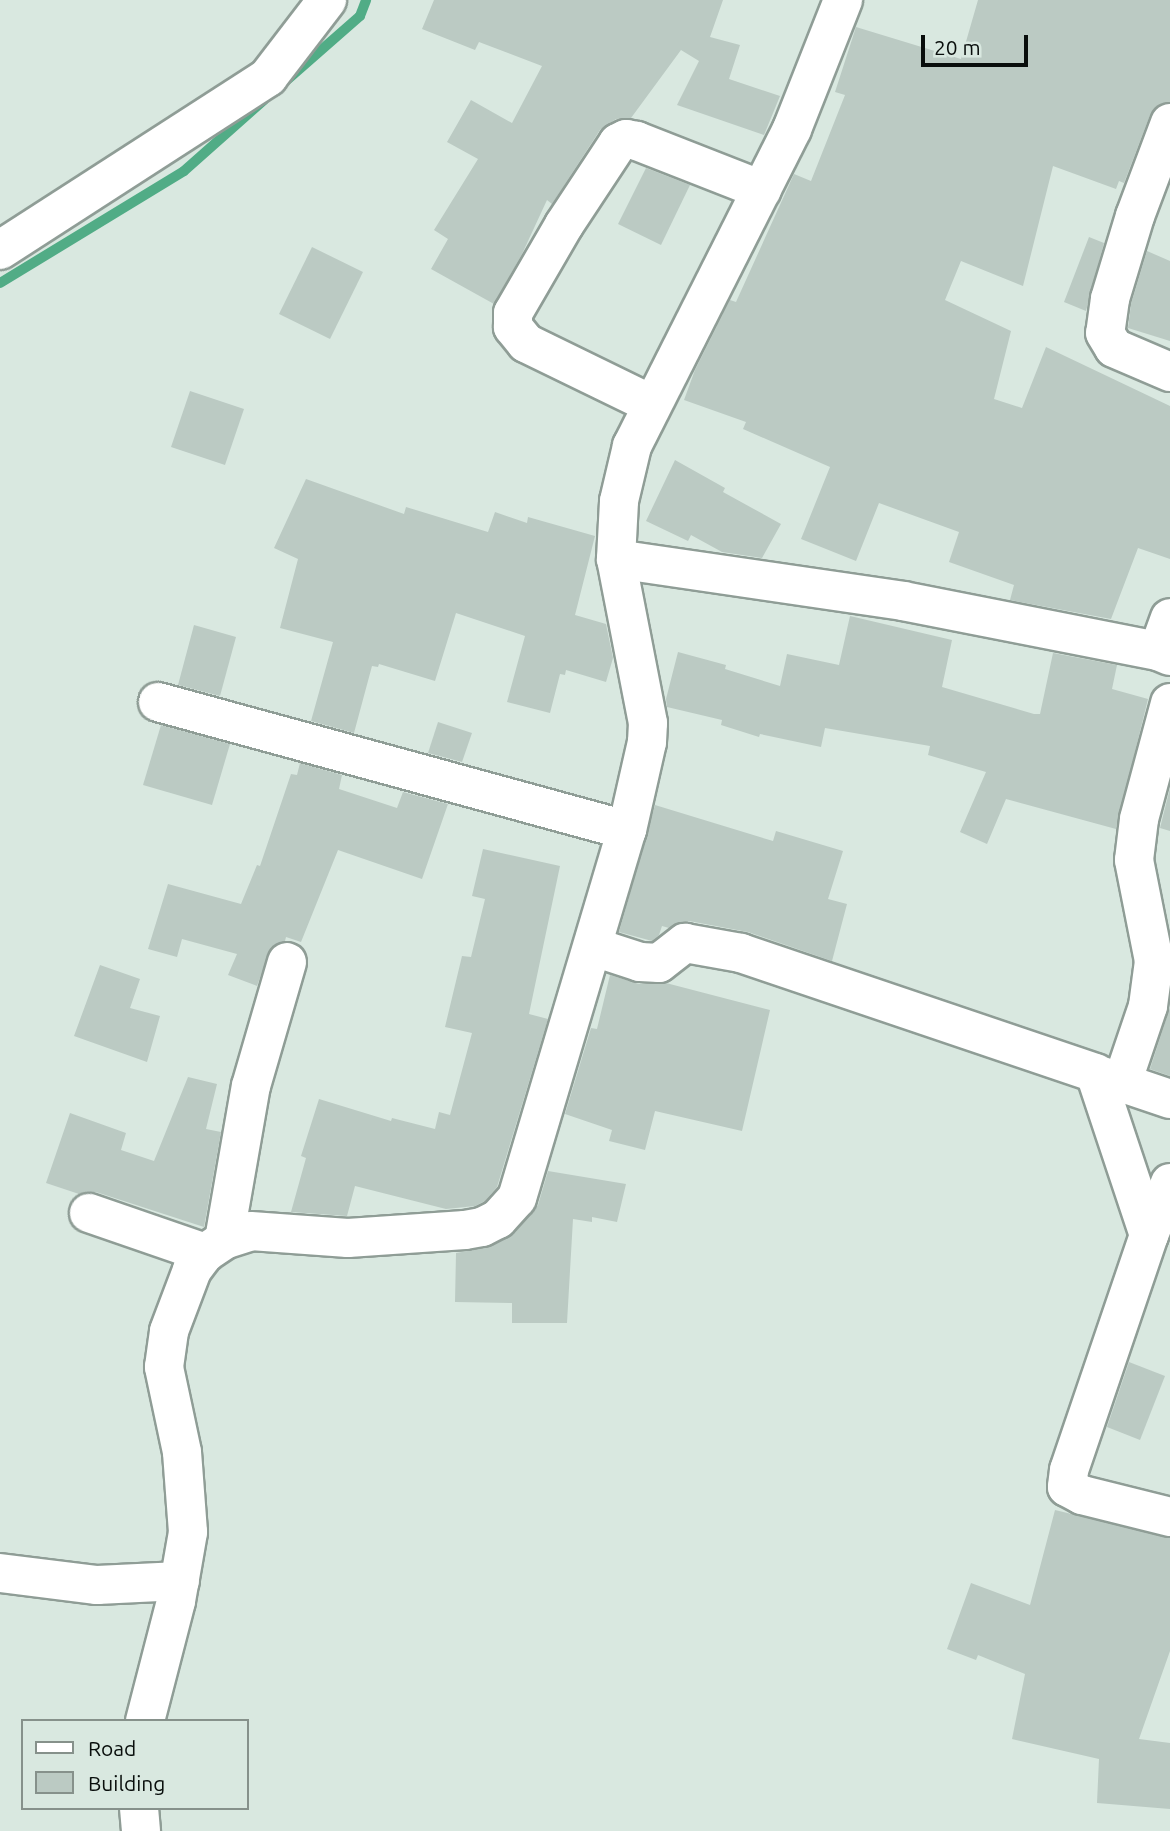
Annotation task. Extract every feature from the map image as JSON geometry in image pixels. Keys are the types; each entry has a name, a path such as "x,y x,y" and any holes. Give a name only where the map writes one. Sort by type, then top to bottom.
{"street":[{"path":"0,250 268,77 327,0"},
{"path":"89,1213 215,1247 251,1231 348,1238 465,1230 482,1227 498,1219 517,1198 594,947 643,766 648,723 616,559 622,490 632,446 651,404 678,360 792,130 843,0"},
{"path":"1170,122 1135,216 1105,314 1105,333 1114,348 1170,372"},
{"path":"651,404 526,343 513,327 513,313 564,225 618,143 626,139 762,190"},
{"path":"616,559 1166,642"},
{"path":"158,702 627,830"},
{"path":"1149,1235 1109,1078 1148,1006 1154,961 1134,860 1139,820 1170,703"},
{"path":"594,947 640,962 659,963 685,943 741,953 1170,1099"},
{"path":"146,1719 180,1581 188,1515 179,1432 164,1367 169,1331 182,1292 215,1247 251,1086 287,962"},
{"path":"1170,1183 1149,1235 1069,1470 1068,1487 1082,1495 1170,1517"},
{"path":"0,1573 97,1586 180,1581"},
{"path":"139,1810 141,1831"}],"building":[{"path":"434,0 723,0 710,37 740,45 729,79 780,96 764,135 677,105 699,61 681,50 631,118 616,119 600,130 552,204 547,200 522,254 494,304 431,269 448,239 434,230 478,159 447,142 471,100 512,123 542,66 479,42 475,50 422,29"},
{"path":"978,0 1170,0 1170,102 1157,106 1150,115 1124,183 1119,181 1116,189 1053,166 1023,286 961,261 945,300 1011,331 994,399 1022,408 1046,347 1170,406 1170,559 1138,548 1111,619 1010,600 1014,585 949,562 959,532 879,503 856,561 801,539 830,467 743,429 746,422 684,400 695,370 730,300 736,302 794,174 811,181 845,95 835,92 856,27 961,59"},
{"path":"646,168 690,185 661,245 618,224"},
{"path":"1089,237 1104,243 1086,311 1064,302"},
{"path":"312,247 363,272 330,339 279,314"},
{"path":"1147,251 1170,261 1170,341 1128,328 1131,304"},
{"path":"190,391 244,409 225,465 171,447"},
{"path":"675,460 725,488 723,492 781,524 762,558 722,552 691,535 688,541 646,521"},
{"path":"306,479 404,514 406,507 488,532 495,512 527,523 528,517 595,536 575,615 606,624 613,658 606,682 566,670 565,675 560,674 550,713 507,702 525,636 456,613 435,681 379,664 378,667 372,666 354,733 311,721 333,642 280,628 298,559 274,548"},
{"path":"850,616 952,640 942,687 1034,714 1040,714 1053,653 1117,665 1112,689 1148,699 1116,829 1006,799 987,844 960,832 986,772 928,755 930,746 825,728 821,747 760,734 759,737 721,725 722,720 667,707 666,699 678,652 726,665 725,669 780,686 787,654 839,665"},
{"path":"194,625 236,637 220,696 178,685"},
{"path":"438,722 472,733 462,762 428,753"},
{"path":"161,725 230,744 212,805 143,785"},
{"path":"300,763 342,775 339,789 397,808 403,792 448,804 422,879 338,850 301,942 286,937 285,941 271,947 257,986 228,975 237,954 182,939 177,957 148,949 168,884 241,904 257,865 260,866 291,774 297,775"},
{"path":"1170,788 1170,831 1160,828"},
{"path":"655,805 773,841 776,831 843,851 828,899 847,904 832,961 748,932 689,921 669,928 662,926 659,935 652,941 619,932"},
{"path":"483,849 560,866 529,1014 548,1019 497,1187 485,1201 475,1206 446,1209 355,1186 347,1216 291,1212 306,1158 301,1156 319,1099 391,1121 392,1118 435,1129 439,1112 450,1115 472,1033 445,1027 462,956 471,957 485,899 472,896"},
{"path":"100,965 140,979 130,1008 160,1016 147,1062 74,1036"},
{"path":"610,975 639,984 666,983 770,1010 742,1131 655,1111 645,1150 609,1141 612,1130 565,1114 591,1028 597,1029"},
{"path":"1170,1007 1170,1076 1150,1069"},
{"path":"188,1077 217,1084 206,1129 221,1132 204,1227 96,1192 79,1194 46,1183 70,1113 126,1133 121,1150 154,1161"},
{"path":"548,1171 626,1184 617,1222 592,1217 592,1222 573,1219 567,1323 512,1323 512,1303 455,1302 456,1253 486,1248 514,1234 538,1205"},
{"path":"1129,1362 1165,1376 1140,1440 1107,1427"},
{"path":"1055,1510 1170,1538 1170,1651 1139,1739 1170,1743 1170,1809 1097,1803 1099,1759 1012,1739 1025,1674 978,1655 976,1660 947,1649 971,1583 1030,1605"}],"waterway":[{"path":"287,80 360,16 366,0"},
{"path":"0,283 184,171 264,100"}]}
